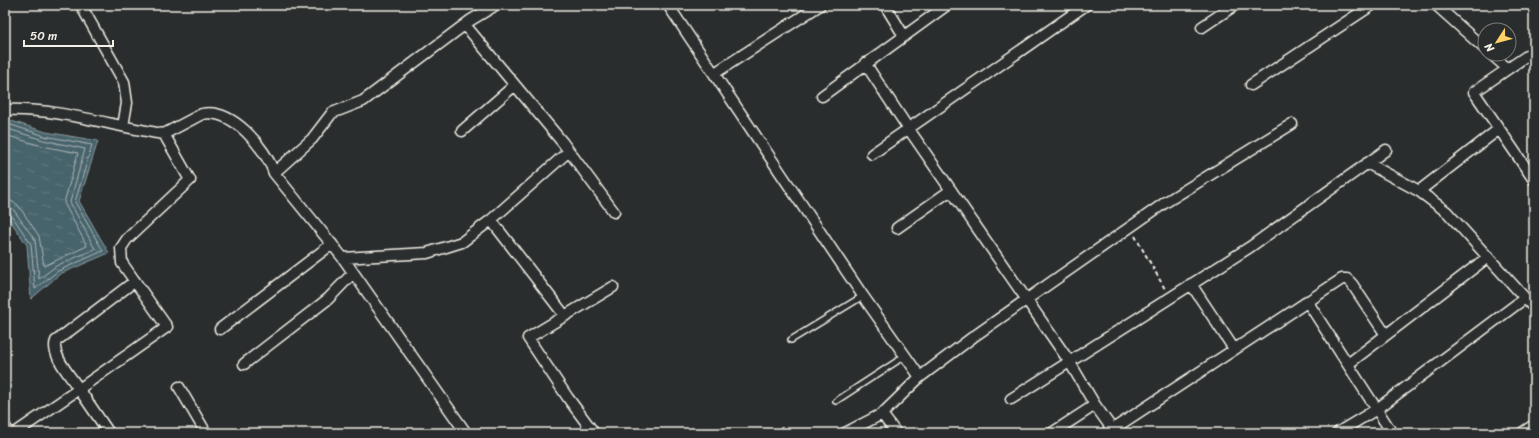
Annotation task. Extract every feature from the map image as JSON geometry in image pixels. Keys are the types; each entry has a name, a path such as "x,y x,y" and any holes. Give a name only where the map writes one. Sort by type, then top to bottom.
{"street":[{"path":"274,173 312,138 332,113 363,101 465,25 496,5"},
{"path":"668,5 863,296 920,377"},
{"path":"715,74 820,5"},
{"path":"886,5 904,36"},
{"path":"822,96 865,63 947,5"},
{"path":"872,154 1086,5"},
{"path":"1202,27 1235,5"},
{"path":"1251,85 1372,5"},
{"path":"1436,5 1477,41"},
{"path":"83,9 124,82 127,103 123,126"},
{"path":"465,25 569,151 614,212"},
{"path":"1534,52 1474,92 1534,180"},
{"path":"1500,62 1508,70"},
{"path":"865,63 908,128 1069,361 1111,432 1234,349 1342,279 1347,279 1386,335"},
{"path":"462,131 515,85"},
{"path":"5,110 20,110 77,116 164,134 202,114 216,114 234,123 256,142 270,162 274,173 343,258 466,433"},
{"path":"845,433 882,414 920,377 949,354 1166,202 1292,124"},
{"path":"1419,191 1499,129"},
{"path":"15,433 167,327 122,263 121,248 127,239 190,180 164,134"},
{"path":"1012,399 1069,361 1250,247 1386,150"},
{"path":"343,258 427,253 462,242 491,220 569,151"},
{"path":"1367,163 1419,191 1447,212 1534,308"},
{"path":"897,228 951,190"},
{"path":"491,220 566,316"},
{"path":"220,329 332,244"},
{"path":"1348,364 1488,257"},
{"path":"244,364 328,299 353,273"},
{"path":"109,433 58,358 55,350 56,341 135,281"},
{"path":"1191,284 1234,349"},
{"path":"594,433 568,398 528,338 613,287"},
{"path":"1337,433 1377,409 1525,298"},
{"path":"1307,301 1392,433"},
{"path":"179,386 206,433"},
{"path":"1052,433 1064,430 1095,405"},
{"path":"882,414 896,433"},
{"path":"1522,433 1534,425"},
{"path":"5,427 10,433"}],"lane":[{"path":"791,340 863,296"},
{"path":"836,401 905,356"}],"path":[{"path":"1130,227 1169,298"}],"water":[{"path":"5,119 46,132 98,141 79,201 109,253 60,274 31,299 27,245 5,213"}]}
